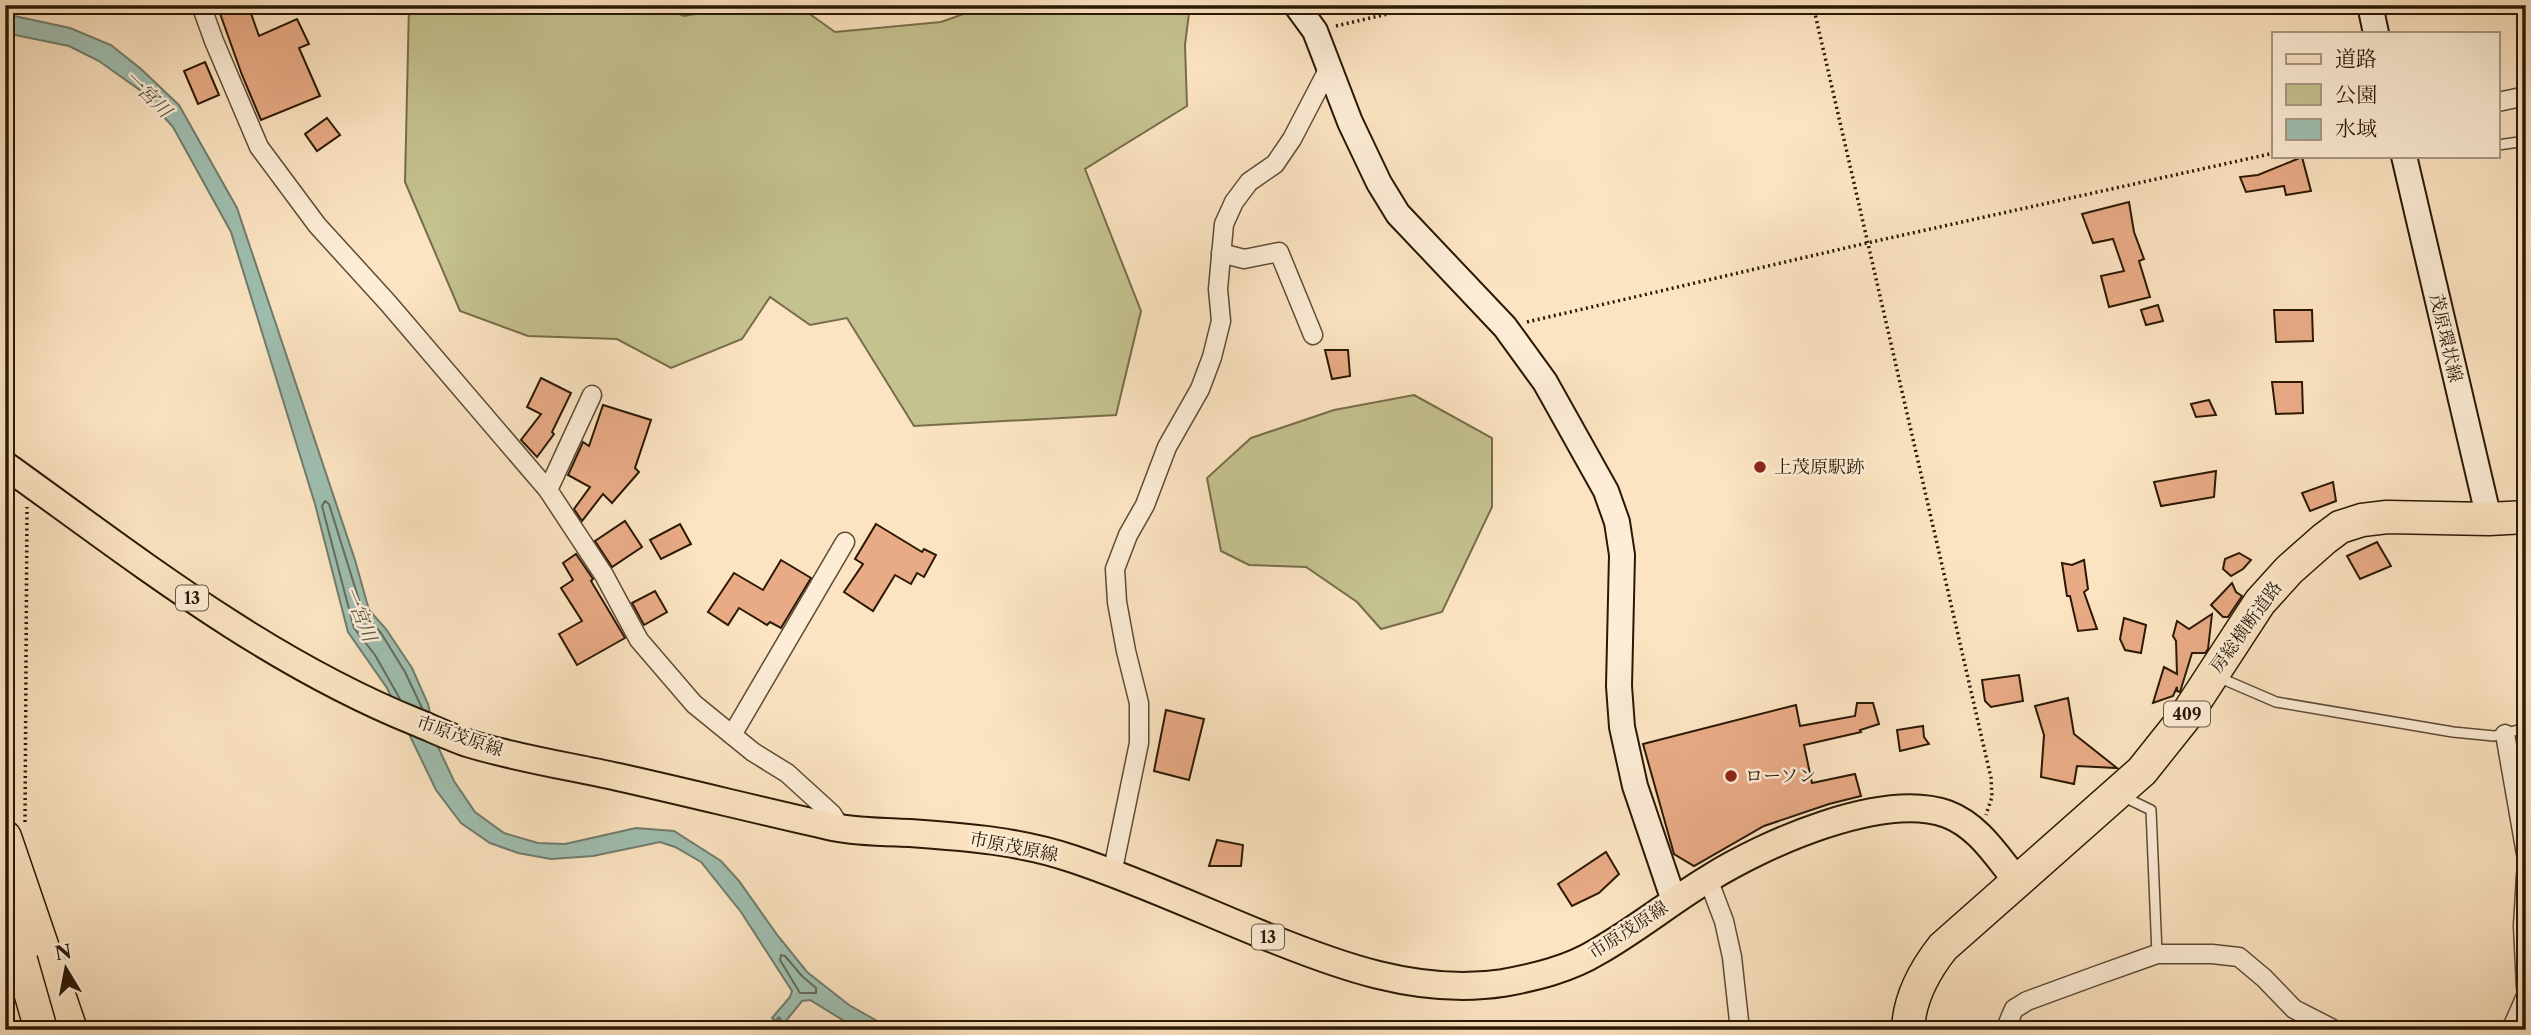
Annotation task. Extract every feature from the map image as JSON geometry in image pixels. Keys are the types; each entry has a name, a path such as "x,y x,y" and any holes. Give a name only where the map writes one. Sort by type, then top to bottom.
{"highway":[{"name":"房総横断道路","path":"1908,1030 1909,1014 1925,970 1943,947 2142,771 2168,741 2260,602 2289,570 2340,527 2361,520 2387,517 2526,517"},
{"path":"15,830 34,957 41,1030"},
{"path":"5,910 34,957 71,1030"}],"main road":[{"name":"市原茂原線","path":"5,465 198,603 319,678 391,712 468,743 841,828 968,838 1026,846 1074,859 1336,965 1425,984 1489,985 1558,970 1595,954 1741,860 1853,816 1892,808 1920,808 1948,815 1973,828 2018,882"}],"street":[{"path":"201,5 259,147 317,225 388,303 548,490 604,575 639,640 694,704 753,752 787,773 832,814 841,828"},
{"path":"1296,5 1315,31 1350,122 1378,183 1398,214 1505,327 1545,382 1606,491 1617,522 1622,555 1619,686 1622,727 1635,786 1674,901"},
{"path":"2370,5 2376,32"},
{"path":"1112,874 1139,743 1139,703 1123,639 1115,569 1128,535 1145,505 1167,447 1200,390 1212,357 1221,321 1218,289 1224,224 1234,202 1249,182 1275,164 1292,139 1330,66"},
{"path":"2500,102 2526,96"},
{"name":"茂原環状線","path":"2409,158 2489,519"},
{"path":"1221,253 1244,259 1279,252 1313,335"},
{"path":"548,490 592,395"},
{"path":"732,735 845,542"},
{"path":"2505,734 2526,854"},
{"path":"2526,875 2523,926 2526,988"},
{"path":"1708,879 1724,921 1732,957 1740,1030"},
{"path":"2005,1030 2014,1009 2027,1001 2157,954 2239,957 2294,1009 2335,1030"},
{"path":"2511,1030 2526,996"}],"lane":[{"path":"2500,145 2526,141"},
{"path":"2213,675 2276,702 2453,732 2494,736 2526,728"},
{"path":"2118,793 2151,810 2157,954"}],"path":[{"path":"1315,31 1426,5"},
{"path":"1813,5 1992,778 1992,797 1987,813 1973,828"},
{"path":"1505,327 2272,153"},
{"path":"15,830 27,481"}],"green space":[{"path":"409,5 658,5 684,16 745,5 797,5 835,32 941,22 989,5 1190,5 1185,45 1187,106 1085,169 1141,311 1116,415 914,426 847,318 810,325 770,297 742,339 671,368 617,339 528,336 460,311 405,182"},
{"path":"1414,395 1492,438 1492,507 1442,612 1381,629 1357,602 1306,567 1249,565 1221,551 1207,478 1251,438 1334,410"}],"water":[{"name":"一宮川","path":"5,14 70,28 111,45 179,105 237,208 355,560 369,610 386,629 412,668 428,704 438,747 454,781 475,812 504,833 538,843 565,844 636,828 674,831 721,861 807,972 849,1005 893,1030 859,1030 810,1000 802,1001 781,1027 772,1018 792,991 741,912 701,862 675,847 660,842 593,856 551,859 518,853 490,843 461,823 436,790 387,688 348,632 315,504 231,232 173,127 141,91 99,61 69,46 5,33"}],"building":[{"path":"217,5 248,5 259,36 297,19 309,44 299,48 320,96 261,120"},
{"path":"205,62 219,95 198,104 184,71"},
{"path":"327,118 340,135 317,151 305,134"},
{"path":"2302,158 2311,191 2286,195 2284,186 2246,192 2240,177 2258,175"},
{"path":"2129,202 2134,232 2144,259 2139,261 2150,297 2109,307 2101,276 2124,271 2113,239 2093,243 2082,214"},
{"path":"2158,305 2163,321 2146,325 2141,310"},
{"path":"2274,310 2312,310 2313,341 2276,342"},
{"path":"1325,350 1348,350 1350,376 1332,379"},
{"path":"541,378 571,393 552,432 554,434 537,457 521,440 541,414 527,407"},
{"path":"2272,382 2302,382 2303,413 2276,414"},
{"path":"2209,400 2216,415 2196,417 2191,404"},
{"path":"603,405 651,420 635,468 639,472 612,503 603,494 582,521 574,509 590,487 568,475 583,442 589,446"},
{"path":"2216,471 2214,497 2161,506 2154,482"},
{"path":"2333,482 2336,501 2310,511 2302,493"},
{"path":"625,521 642,547 612,567 595,541"},
{"path":"680,524 691,544 661,559 650,540"},
{"path":"876,524 922,552 924,549 936,555 924,577 917,573 911,584 895,575 873,611 844,592 863,564 855,559"},
{"path":"2377,542 2391,566 2360,579 2347,556"},
{"path":"2239,553 2251,560 2231,576 2223,569 2225,559"},
{"path":"576,554 625,638 577,665 559,634 582,621 561,588 573,580 563,563"},
{"path":"781,560 811,578 781,628 770,622 767,625 739,608 728,625 708,612 734,573 763,590"},
{"path":"2084,560 2088,589 2084,592 2097,629 2078,631 2070,596 2067,596 2062,563 2072,565"},
{"path":"2232,583 2236,592 2242,596 2228,617 2223,617 2211,605"},
{"path":"655,591 667,612 644,625 632,603"},
{"path":"2212,614 2208,649 2205,653 2192,653 2180,692 2177,687 2173,696 2153,703 2164,667 2177,674 2176,641 2173,636 2177,621 2189,629"},
{"path":"2124,618 2146,625 2141,653 2125,650 2120,639"},
{"path":"2019,675 2023,701 1991,707 1985,701 1982,680"},
{"path":"2068,698 2074,734 2117,768 2077,766 2074,784 2041,777 2044,735 2035,706"},
{"name":"ローソン","path":"1857,703 1873,703 1879,724 1860,730 1861,732 1804,745 1812,783 1855,774 1861,796 1764,826 1694,866 1674,854 1643,744 1796,705 1800,726 1855,716"},
{"path":"1166,710 1204,719 1189,780 1154,771"},
{"path":"1923,726 1924,737 1929,744 1900,751 1897,730"},
{"path":"1217,840 1243,845 1241,866 1209,866"},
{"path":"1606,852 1619,874 1599,893 1572,906 1558,884"}],"waterway":[{"path":"770,1030 779,1019"}],"place":[{"name":"上茂原駅跡","path":"1760,467"},
{"name":"ローソン","path":"1731,776"}]}
